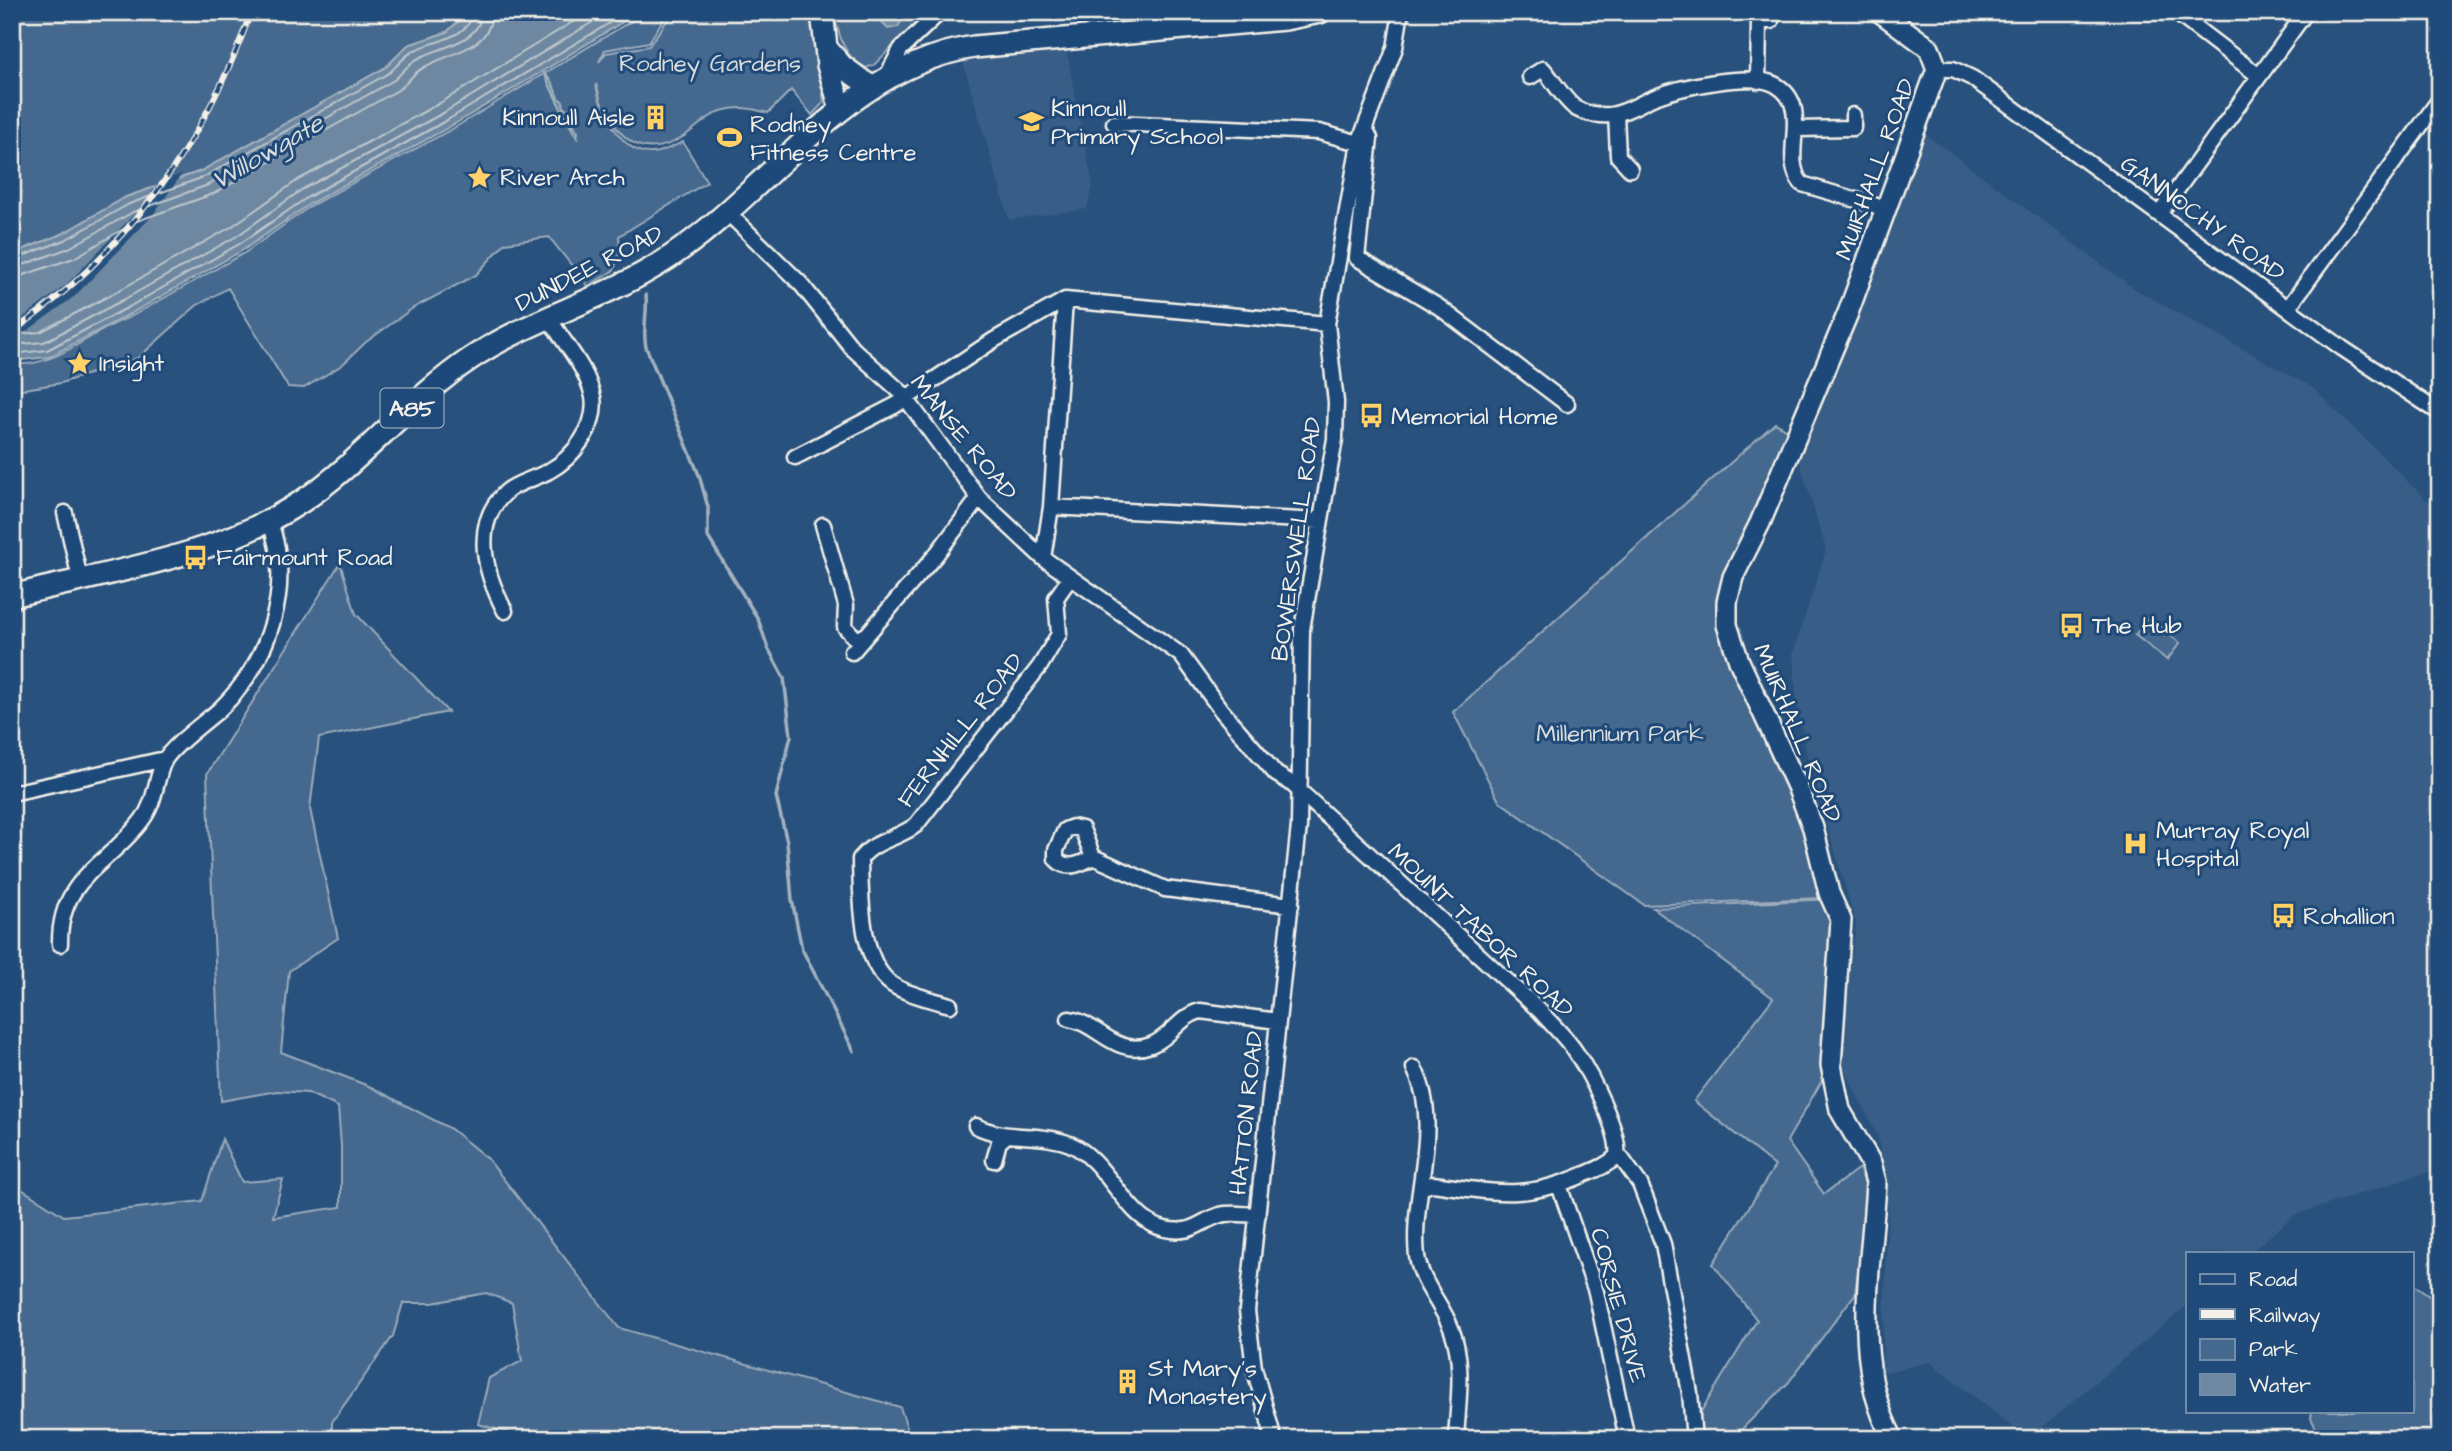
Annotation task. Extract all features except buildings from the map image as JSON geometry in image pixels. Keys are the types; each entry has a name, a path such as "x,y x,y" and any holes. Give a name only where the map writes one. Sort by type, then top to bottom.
{"main road":[{"path":"822,12 830,72 841,109"},
{"name":"DUNDEE ROAD","path":"12,596 205,546 269,520 302,501 471,359 549,318 641,275 680,251 728,213 841,109 879,84 930,58 961,49 1285,19 1319,12"},
{"path":"828,50 842,66 879,84"}],"street":[{"path":"879,84 901,49 940,12"},
{"name":"BOWERSWELL ROAD","path":"1298,789 1302,629 1331,474 1336,415 1327,324 1359,143 1395,48 1401,12"},
{"path":"1880,12 1929,48 1937,69"},
{"path":"2175,12 2259,76"},
{"path":"2160,214 2306,12"},
{"path":"1758,81 1759,21 1771,21"},
{"path":"1530,77 1543,69 1574,108 1599,114 1616,114 1671,92 1736,80 1758,81 1777,86 1790,100 1796,115 1793,168 1802,184 1887,209"},
{"name":"MUIRHALL ROAD","path":"1893,1439 1884,1422 1869,1368 1866,1326 1876,1182 1871,1163 1840,1110 1831,1065 1842,920 1829,893 1813,828 1797,786 1739,661 1727,625 1727,602 1733,577 1803,422 1887,209 1937,69"},
{"name":"GANNOCHY ROAD","path":"1937,69 1953,69 1972,78 2288,308 2440,413"},
{"path":"2288,308 2440,99"},
{"path":"1616,114 1618,156 1630,169"},
{"path":"1796,129 1853,128 1853,115"},
{"path":"1114,123 1319,132 1359,143"},
{"path":"1365,129 1370,138 1357,258 1439,307 1567,404"},
{"name":"MANSE ROAD","path":"728,213 801,284 852,348 907,398 979,498 1043,558 1181,655 1228,719 1276,774 1298,789"},
{"path":"795,457 907,398 994,340 1065,300 1327,324"},
{"path":"1043,558 1051,507 1065,300"},
{"path":"505,611 489,582 483,552 492,510 507,491 551,470 569,454 585,437 593,412 593,399 582,368 549,318"},
{"path":"852,652 935,556 979,498"},
{"path":"1051,507 1320,522"},
{"path":"65,513 80,579"},
{"path":"12,793 165,759 222,707 254,665 266,642 278,597 275,542 269,520"},
{"path":"823,526 846,605 845,627 857,640 866,635"},
{"name":"FERNHILL ROAD","path":"950,1005 897,988 874,967 869,954 859,884 860,859 873,846 906,833 916,825 1040,666 1057,642 1060,625 1056,598 1070,578"},
{"path":"60,944 60,923 74,888 142,820 157,792 165,759"},
{"name":"HATTON ROAD","path":"1273,1439 1254,1368 1248,1323 1291,905 1298,826 1298,789"},
{"name":"MOUNT TABOR ROAD","path":"1298,789 1559,1033 1576,1054 1596,1090 1617,1144 1617,1156 1640,1184 1662,1244 1690,1393 1694,1439"},
{"path":"1093,857 1165,889 1291,905"},
{"path":"1069,1019 1078,1020 1102,1038 1135,1047 1155,1044 1188,1014 1200,1011 1278,1021"},
{"path":"1414,1068 1422,1085 1425,1112 1423,1187 1418,1200 1417,1254 1423,1277 1444,1313 1460,1363 1456,1439"},
{"path":"976,1126 1006,1136 1057,1140 1073,1146 1089,1156 1145,1219 1162,1229 1189,1230 1221,1215 1258,1215"},
{"path":"994,1160 999,1142 1006,1136"},
{"path":"1423,1187 1432,1184 1514,1194 1545,1191 1608,1164 1617,1156"},
{"name":"CORSIE DRIVE","path":"1559,1185 1596,1292 1627,1439"}],"shaded area":[{"name":"Kinnoull Primary School","path":"1066,47 1093,185 1087,209 1009,220 962,59"},
{"name":"Murray Royal Hospital","path":"1924,133 2135,289 2312,387 2440,513 2440,1168 2295,1215 2251,1252 2186,1252 2186,1307 2028,1439 1930,1362 1882,1373 1888,1204 1878,1137 1839,1059 1856,924 1809,764 1797,702 1793,653 1826,550 1798,456"}],"green space":[{"path":"12,12 468,12 447,32 408,45 386,67 201,171 126,197 62,234 12,254"},
{"name":"Rodney Gardens","path":"654,12 668,12 649,42 605,50 599,62 606,53 649,46 673,12 810,12 824,102 812,115 791,90 768,113 744,108 721,111 667,145 644,147 625,137 617,128 602,104 596,84 598,94 607,117 631,146 641,152 652,153 683,142 707,182 619,236 620,251 614,270 588,286 549,237 505,243 476,275 413,308 366,342 342,365 304,388 288,387 228,288 196,306 138,358 61,383 12,391 12,364 28,364 59,355 130,317 246,252 312,205 454,128 628,23"},
{"path":"834,12 927,12 874,65 866,68 847,52"},
{"name":"Millennium Park","path":"1775,423 1790,431 1725,575 1721,635 1734,674 1799,817 1824,898 1644,905 1499,801 1453,712"},
{"path":"340,563 356,614 448,712 319,738 310,809 338,938 289,971 281,1052 371,1087 451,1129 488,1159 619,1328 900,1407 911,1439 532,1439 478,1424 489,1378 522,1361 512,1303 486,1293 432,1303 403,1303 393,1336 332,1422 332,1439 12,1439 12,1183 64,1216 202,1201 222,1139 242,1182 283,1179 273,1217 341,1207 338,1107 308,1093 277,1091 221,1101 207,774"},
{"path":"2148,618 2180,643 2167,660 2135,635"},
{"path":"1832,899 1831,1065 1787,1141 1824,1194 1859,1168 1868,1192 1855,1294 1788,1383 1732,1439 1700,1439 1697,1418 1757,1320 1713,1264 1775,1166 1694,1101 1773,998 1653,908"},
{"path":"2414,1285 2440,1304 2440,1439 2321,1439 2311,1418 2312,1412 2414,1412"}],"water":[{"name":"Willowgate","path":"468,12 646,12 626,20 453,125 311,203 245,249 130,314 49,357 12,361 12,254 62,234 126,197 201,171 386,67 408,45 447,32"},
{"path":"871,12 906,12 898,27 888,29"},
{"path":"543,71 553,84 558,98 563,101 564,108 568,109 569,117 578,132 577,138 559,105"}],"pier":[{"path":"182,174 152,216 75,296 12,342 12,326 66,285 141,207 159,182"}],"waterway":[{"path":"646,295 646,347 699,475 708,507 708,537 758,619 768,648 784,678 791,736 776,796 787,842 792,900 802,949 854,1051"}],"railway":[{"path":"12,332 53,301 91,267 126,230 157,191 210,106 251,12"}],"place":[{"name":"Kinnoull Aisle","path":"655,117"},
{"name":"Kinnoull Primary School","path":"1031,122"},
{"name":"Rodney Fitness Centre","path":"730,138"},
{"name":"River Arch","path":"480,177"},
{"name":"Insight","path":"79,363"},
{"name":"Memorial Home","path":"1371,416"},
{"name":"Fairmount Road","path":"196,557"},
{"name":"The Hub","path":"2072,625"},
{"name":"Murray Royal Hospital","path":"2136,844"},
{"name":"Rohallion","path":"2283,916"},
{"name":"St Mary's Monastery","path":"1128,1382"}]}
